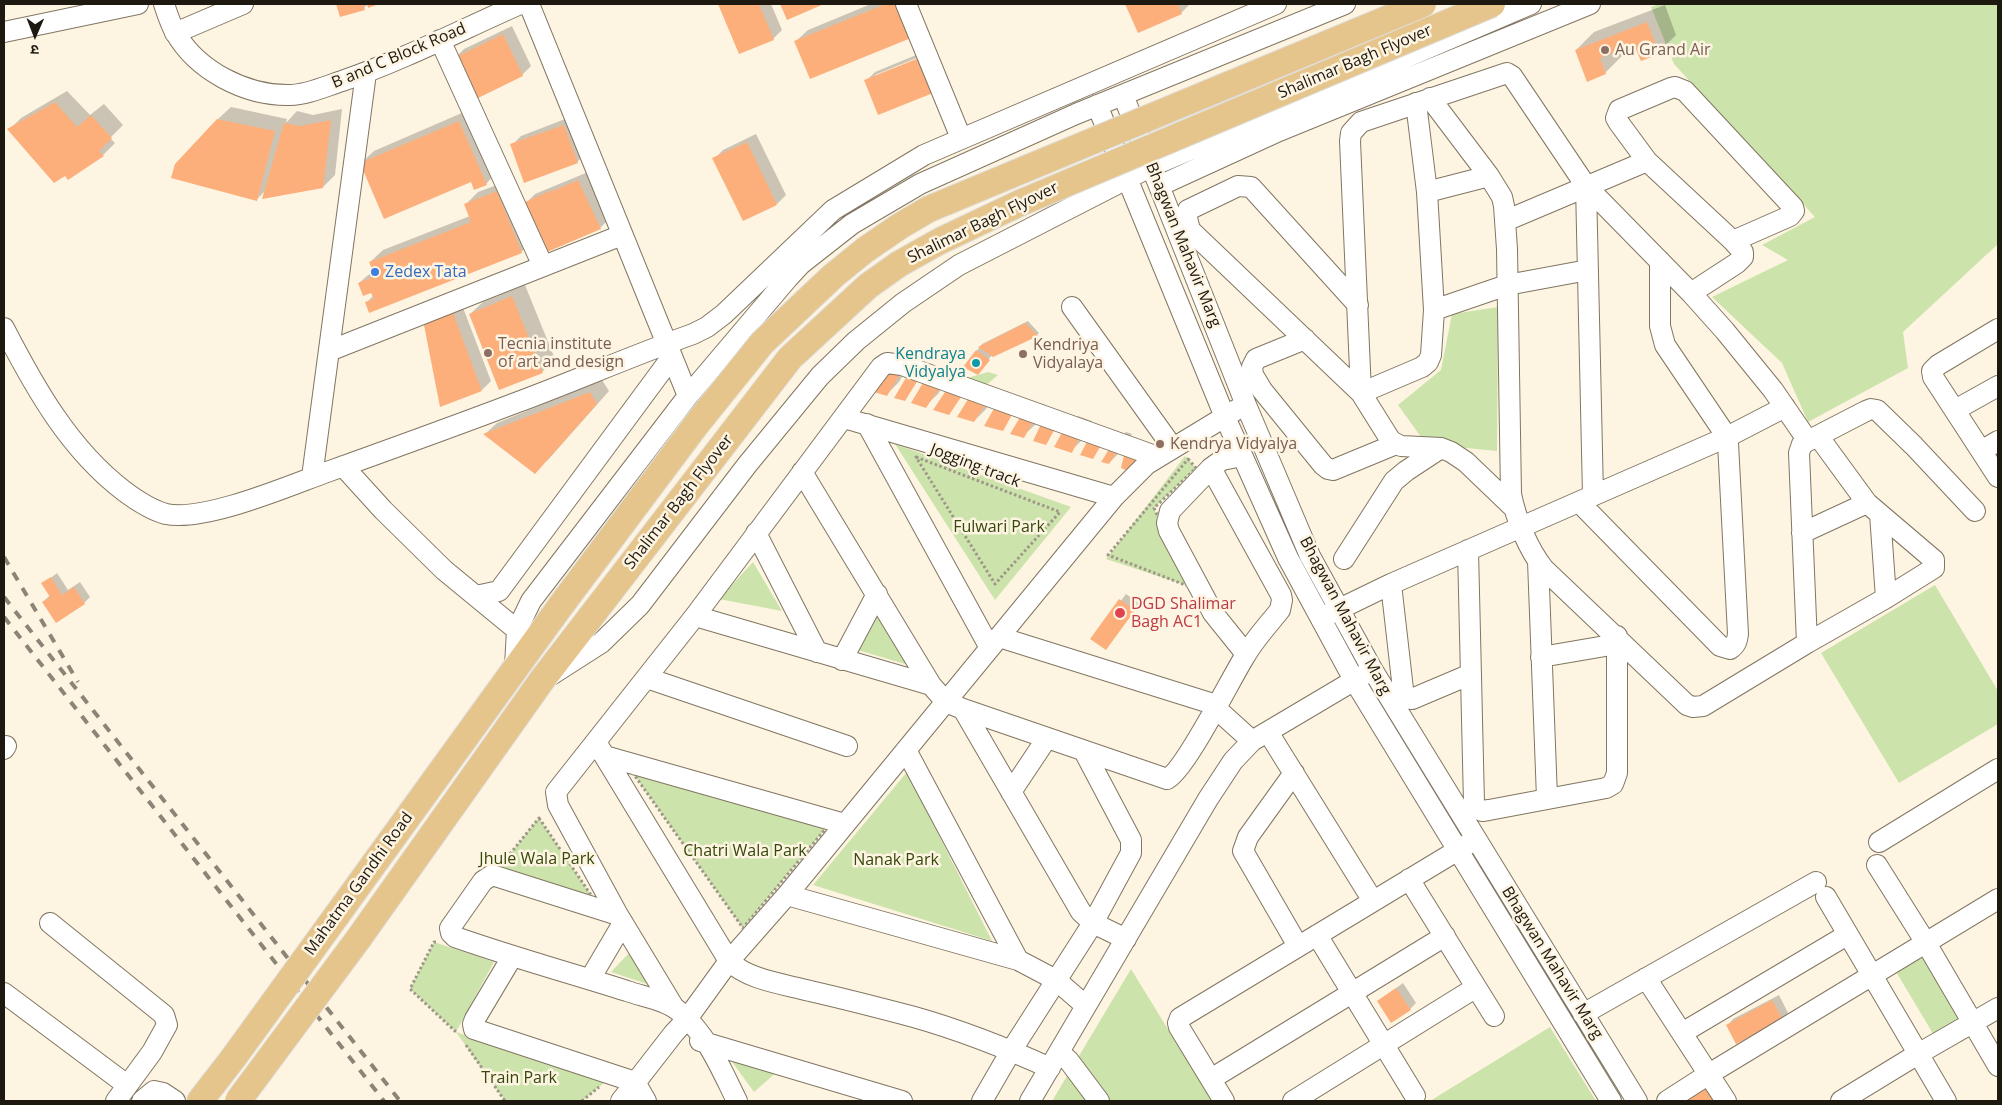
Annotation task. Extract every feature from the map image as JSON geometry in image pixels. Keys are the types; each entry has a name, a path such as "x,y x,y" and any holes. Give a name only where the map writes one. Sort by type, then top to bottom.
{"main road":[{"name":"Shalimar Bagh Flyover","path":"515,666 696,425 762,343 833,276 886,236 929,209 1423,4"},
{"name":"Shalimar Bagh Flyover","path":"542,680 790,358 868,286 899,264 940,241 1020,203 1492,4"},
{"name":"Mahatma Gandhi Road","path":"200,1101 515,666"},
{"name":"Mahatma Gandhi Road","path":"238,1101 353,946 542,680"}],"street":[{"path":"4,32 138,4"},
{"name":"B and C Block Road","path":"164,4 175,32 199,62 220,77 236,84 266,93 292,96 366,73 520,4"},
{"path":"175,32 243,4"},
{"path":"529,4 668,351 688,396"},
{"path":"906,4 961,138"},
{"path":"515,666 520,624 531,601 688,396 801,264 852,224 872,211 939,176 1097,105 1345,4"},
{"path":"542,680 601,643 622,625 640,605 746,465 820,376 856,341 903,303 959,265 1152,166 1531,4"},
{"path":"1159,186 1279,130 1590,4"},
{"path":"4,328 60,424 86,458 107,478 130,495 156,510 175,514 202,513 254,498 519,402 668,351 715,322 818,223 840,205 924,155 1273,5 1280,30"},
{"path":"440,40 543,266"},
{"path":"1423,101 1489,176 1502,197 1505,221 1507,285 1511,494 1514,508 1522,527 1538,561 1561,586 1687,705 1693,707 1703,706 1932,570 1935,564 1934,560 1874,509 1785,407 1725,331 1691,292 1586,186 1510,74 1497,41"},
{"path":"312,477 366,73"},
{"path":"1361,393 1351,133 1361,122 1504,73 1510,74"},
{"path":"1691,292 1737,263 1743,258 1743,252 1733,240 1647,161 1619,124 1617,114 1619,110 1671,88 1680,88 1685,91 1792,207 1794,211 1790,216 1733,240"},
{"name":"Bhagwan Mahavir Marg","path":"1123,94 1246,405 1310,556 1372,670 1637,1101"},
{"path":"1361,393 1422,368 1428,362 1431,355 1434,310 1423,101"},
{"name":"Bhagwan Mahavir Marg","path":"1097,105 1225,416 1288,558 1354,680 1611,1101"},
{"path":"1505,221 1647,161"},
{"path":"939,176 962,176 977,182 988,192 999,218 996,232 987,251"},
{"path":"1427,192 1489,176"},
{"path":"1358,305 1251,187 1238,186 1190,207 1187,214 1190,230 1361,393 1391,440 1396,444"},
{"path":"1586,186 1588,270 1586,498 1720,646 1730,650 1737,642 1738,634 1729,448 1727,437 1664,345 1660,326 1660,261"},
{"path":"863,191 872,211"},
{"path":"329,351 622,235"},
{"path":"1434,310 1507,285 1588,270"},
{"path":"1072,307 1165,452"},
{"path":"1998,329 1938,365 1932,371 1933,378 1998,477"},
{"path":"1306,339 1256,359 1252,368 1253,375 1262,390 1323,465 1333,470 1396,444 1441,448 1458,456 1514,508"},
{"path":"476,596 499,591 668,351"},
{"path":"737,1101 708,1043 680,1013 620,919 556,798 556,792 560,785 601,749 647,678 881,367 887,363 894,363 1165,452"},
{"path":"1955,410 1998,386"},
{"path":"621,1101 674,1033 680,1013 787,895 836,826 906,750 954,705 995,643 1114,497 1147,464 1246,405"},
{"path":"1320,618 1391,584 1727,437 1785,407"},
{"path":"1807,643 1799,453 1802,444 1866,411 1871,409 1877,410 1975,511"},
{"path":"844,418 1114,497"},
{"path":"867,424 995,643 1203,700 1260,737 1294,773 1373,901"},
{"path":"1981,451 1998,441"},
{"path":"1344,559 1394,481 1441,448"},
{"path":"1242,456 1222,460 1211,468 1170,511 1167,523 1169,531 1213,613 1246,654"},
{"path":"343,466 444,570 476,596 520,624"},
{"path":"954,705 1167,779 1177,772 1246,654 1280,610 1282,600 1211,468"},
{"path":"802,472 931,685 954,705 1011,792 1081,912 1093,923 1126,939"},
{"path":"1802,533 1874,509"},
{"path":"1874,509 1886,598"},
{"path":"756,533 816,652"},
{"path":"1468,550 1474,803 1477,809 1482,811 1606,788 1616,780 1617,640"},
{"path":"1538,561 1547,798"},
{"path":"1391,584 1404,698 1412,699 1471,674"},
{"path":"842,660 877,594"},
{"path":"695,616 931,685"},
{"path":"1541,657 1617,640"},
{"path":"1030,1101 1236,756 1260,737 1372,670"},
{"path":"647,678 847,746"},
{"path":"1011,792 1048,738"},
{"path":"601,749 836,826"},
{"path":"601,749 729,961 734,966 762,978 915,1018 1011,1051 1054,1060 1069,1061 1099,1101"},
{"path":"906,750 1018,960"},
{"path":"982,1101 1011,1051 1093,923 1128,861 1132,847 1131,840 1084,751"},
{"path":"1878,842 1998,770"},
{"path":"1294,773 1248,837 1243,851 1298,946"},
{"path":"1224,1101 1179,1028 1180,1018 1476,839"},
{"path":"1877,865 1926,942 1998,1066"},
{"path":"620,919 492,875 488,876 450,928 451,933 456,937 512,957 590,979 680,1013"},
{"path":"1409,879 1494,1016"},
{"path":"1584,1014 1646,978 1821,890 1946,1101"},
{"path":"787,895 1018,960 1056,980 1086,1006"},
{"path":"1667,1101 1998,899"},
{"path":"590,979 620,919"},
{"path":"4,993 121,1093 152,1052 167,1025 164,1015 50,923"},
{"path":"1317,935 1415,1096"},
{"path":"1682,1033 1847,935"},
{"path":"1211,1079 1445,936"},
{"path":"512,957 475,1019 474,1029 635,1082 646,1101"},
{"path":"1646,978 1726,1101"},
{"path":"1293,1101 1475,988"},
{"path":"1841,1101 1998,1008"},
{"path":"674,1033 902,1101"},
{"path":"142,1101 154,1091 176,1101"}],"path":[{"name":"Jogging track","path":"916,457 1051,509 1060,512 995,584 916,457"},
{"path":"630,769 733,800 836,826 743,928 630,769"},
{"path":"539,818 597,904 579,898 497,870 539,818"},
{"path":"443,944 434,942 410,989 456,1032 505,1101"},
{"path":"456,1032 461,1023"}],"green space":[{"path":"1659,4 1998,4 1998,244 1903,332 1908,368 1808,422 1782,363 1712,297 1788,260 1762,245 1815,217 1674,64 1651,7"},
{"path":"1498,307 1497,451 1426,444 1398,405 1441,370 1452,314"},
{"path":"988,372 998,375 985,386 964,379"},
{"name":"Fulwari Park","path":"895,444 1071,507 995,600"},
{"path":"1185,456 1196,468 1154,508 1188,586 1106,559"},
{"path":"753,562 782,611 719,599"},
{"path":"1935,585 1998,691 1998,724 1899,783 1821,653"},
{"path":"878,612 915,667 851,648"},
{"name":"Chatri Wala Park","path":"630,769 827,827 743,928"},
{"name":"Nanak Park","path":"907,772 992,941 813,885"},
{"name":"Jhule Wala Park","path":"539,818 597,904 497,870"},
{"name":"Train Park","path":"434,942 494,962 456,1032 410,989"},
{"path":"629,953 650,985 611,972"},
{"path":"1924,953 1964,1020 1935,1037 1895,970"},
{"path":"1131,969 1212,1101 1052,1101"},
{"path":"1550,1027 1596,1101 1430,1101"},
{"name":"Train Park","path":"456,1032 604,1083 582,1101 505,1101"},
{"path":"730,1059 778,1071 754,1092"}],"building":[{"path":"336,4 363,4 365,10 340,17"},
{"path":"367,4 379,4 368,8"},
{"path":"718,4 759,4 774,40 739,54"},
{"path":"780,4 824,4 787,20"},
{"path":"886,4 897,4 911,38 810,79 794,41"},
{"path":"1125,4 1178,4 1182,14 1138,33"},
{"path":"1647,22 1659,54 1641,61 1634,45 1600,58 1606,74 1587,82 1575,50"},
{"path":"503,34 523,76 474,100 454,58"},
{"path":"924,56 938,91 878,115 864,80"},
{"path":"55,102 77,127 91,115 112,138 99,151 104,156 68,180 65,176 54,183 7,129"},
{"path":"217,119 275,131 257,201 171,178 175,164"},
{"path":"331,120 323,188 262,199 284,123 300,126"},
{"path":"459,121 487,185 474,190 471,182 384,219 360,163"},
{"path":"564,125 578,163 524,183 510,144"},
{"path":"747,142 777,205 743,221 712,158"},
{"path":"578,180 601,229 547,252 525,202 552,190 555,196 553,191"},
{"path":"497,191 522,253 369,313 365,302 374,299 371,293 363,296 358,283 375,276 369,262 471,222 464,204"},
{"path":"512,296 543,373 499,390 469,314"},
{"path":"453,313 482,391 440,407 424,325"},
{"path":"1025,323 1038,336 993,357 978,347"},
{"name":"Kendraya Vidyalya","path":"976,350 990,360 978,375 963,367"},
{"path":"888,372 900,374 887,396 874,392"},
{"path":"907,376 918,380 905,401 894,398"},
{"path":"924,381 940,387 926,408 911,403"},
{"path":"947,389 963,394 949,415 933,410"},
{"path":"590,392 597,404 535,474 483,434"},
{"path":"970,396 987,402 974,422 957,417"},
{"path":"996,405 1014,411 1003,431 984,426"},
{"path":"1022,414 1035,418 1024,438 1010,434"},
{"path":"1043,420 1057,425 1046,445 1033,441"},
{"path":"1065,427 1081,433 1072,453 1054,447"},
{"path":"1090,436 1104,440 1093,459 1080,455"},
{"path":"1113,443 1121,446 1109,464 1101,462"},
{"path":"1126,447 1141,452 1128,471 1121,468"},
{"path":"51,577 62,595 74,587 85,604 56,623 42,602 50,597 41,583"},
{"path":"1119,599 1135,610 1106,650 1090,639"},
{"path":"1396,988 1411,1010 1391,1023 1377,1001"},
{"path":"1772,1000 1783,1020 1736,1044 1726,1025"},
{"path":"1712,1084 1723,1101 1683,1101"}],"railway":[{"path":"4,557 78,682"},
{"path":"4,597 400,1101"},
{"path":"4,617 384,1101"}],"place":[{"name":"Au Grand Air","path":"1605,50"},
{"name":"Zedex Tata","path":"375,272"},
{"name":"Tecnia institute of art and design","path":"488,353"},
{"name":"Kendriya Vidyalaya","path":"1023,354"},
{"name":"Kendraya Vidyalya","path":"976,363"},
{"name":"Kendrya Vidyalya","path":"1160,444"},
{"name":"DGD Shalimar Bagh AC1","path":"1120,613"}]}
